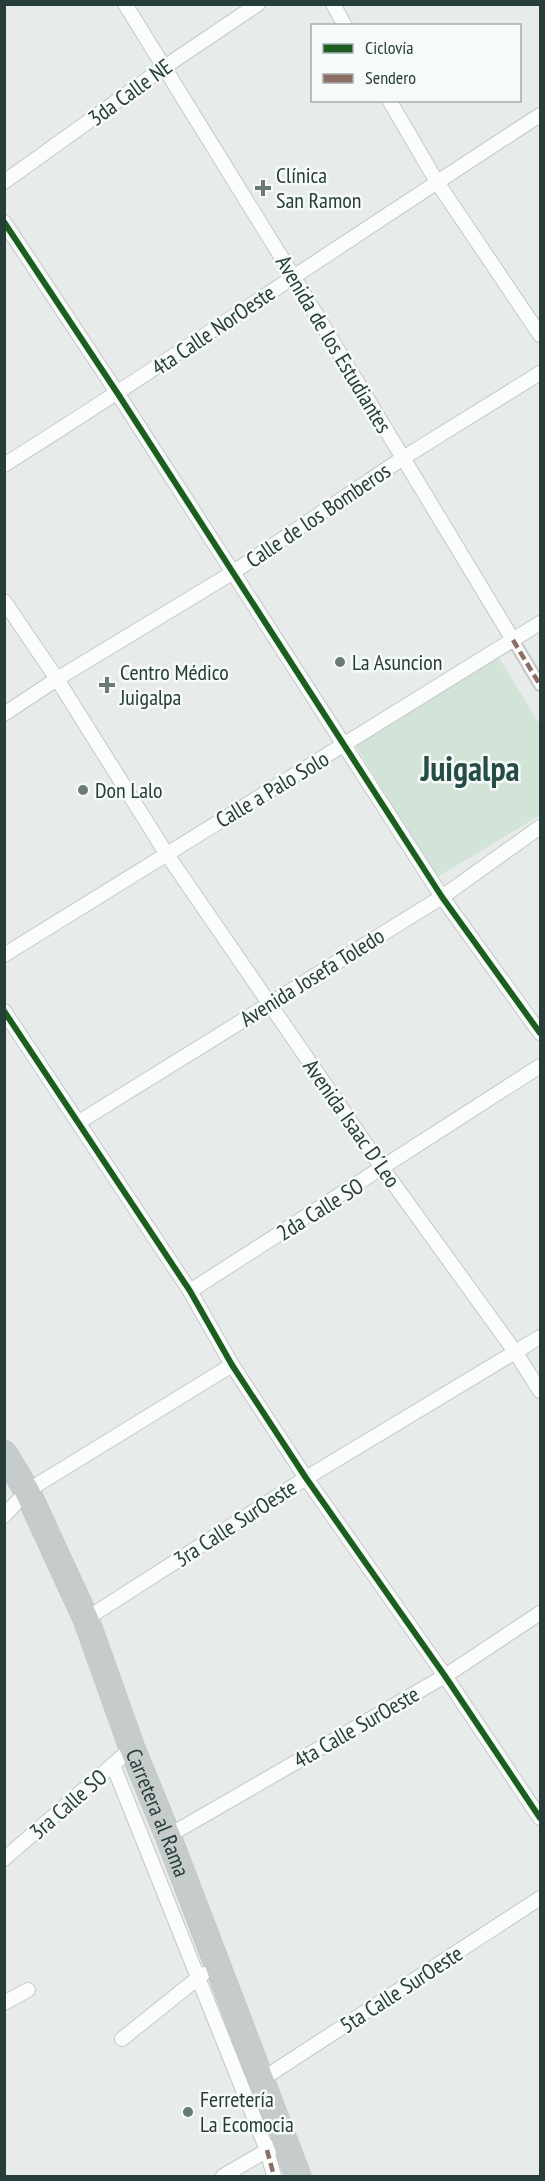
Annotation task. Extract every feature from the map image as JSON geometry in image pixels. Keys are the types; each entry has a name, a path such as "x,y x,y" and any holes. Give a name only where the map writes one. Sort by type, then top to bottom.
{"highway":[{"name":"Carretera al Rama","path":"4,1453 27,1491 86,1619 132,1748 261,2080 275,2145 298,2176"}],"street":[{"name":"Avenida de los Estudiantes","path":"125,4 404,458 540,685"},
{"name":"3da Calle NE","path":"4,182 163,68 258,4"},
{"path":"333,4 344,24"},
{"path":"390,102 437,182 540,335"},
{"name":"4ta Calle NorOeste","path":"4,465 118,394 293,276 540,115"},
{"path":"4,222 118,394 442,897 540,1033"},
{"name":"Calle de los Bomberos","path":"4,714 57,678 232,573 404,458 540,374"},
{"name":"Avenida Isaac D´Leo","path":"4,601 57,678 166,854 383,1169 516,1353 540,1391"},
{"name":"Calle a Palo Solo","path":"4,955 540,623"},
{"name":"Avenida Josefa Toledo","path":"79,1122 442,897 540,827"},
{"path":"4,1011 190,1292 232,1365 306,1478 445,1676 540,1818"},
{"name":"2da Calle SO","path":"190,1292 540,1066"},
{"name":"3ra Calle SurOeste","path":"86,1619 306,1478 540,1337"},
{"path":"4,1516 27,1491 232,1365"},
{"name":"4ta Calle SurOeste","path":"168,1836 445,1676 540,1613"},
{"name":"3ra Calle SO","path":"4,1859 132,1748"},
{"path":"113,1765 198,1978 275,2145 274,2176"},
{"name":"5ta Calle SurOeste","path":"261,2080 540,1898"},
{"path":"122,2039 216,1963"},
{"path":"4,2003 28,1990"},
{"path":"223,2176 275,2145"}],"green space":[{"path":"498,656 540,725 540,815 436,878 354,743"}],"marked path":[{"path":"513,640 540,685"},
{"path":"267,2150 274,2176"}],"cycle path":[{"path":"4,222 118,394 442,897 540,1033"},
{"path":"4,1011 190,1291 232,1365 306,1478 445,1676 540,1818"}],"place":[{"name":"Clínica San Ramon","path":"263,188"},
{"name":"La Asuncion","path":"340,662"},
{"name":"Centro Médico Juigalpa","path":"107,685"},
{"name":"Don Lalo","path":"83,790"},
{"name":"Ferretería La Ecomocia","path":"188,2112"}],"district":[{"name":"Juigalpa","path":"470,768"}]}
